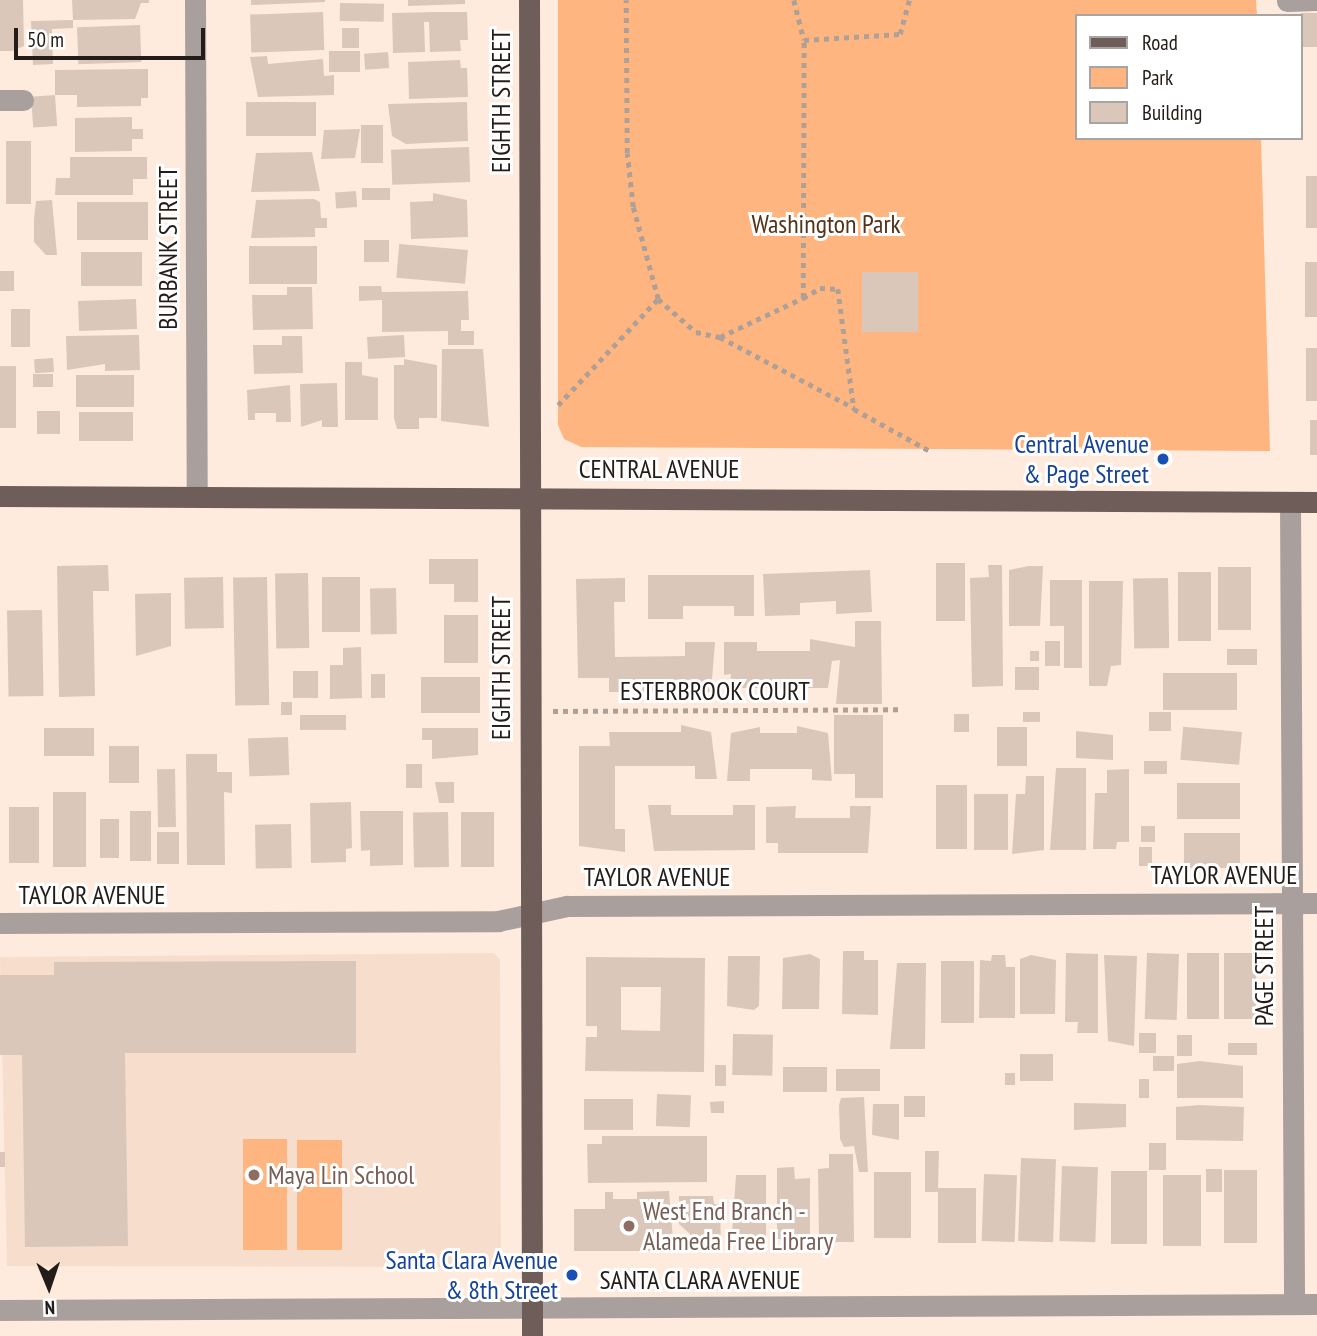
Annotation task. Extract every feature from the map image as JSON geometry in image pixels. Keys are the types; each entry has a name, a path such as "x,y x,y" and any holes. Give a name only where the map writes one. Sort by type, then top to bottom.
{"main road":[{"name":"EIGHTH STREET","path":"529,0 528,711 532,1336"},
{"name":"CENTRAL AVENUE","path":"0,496 1317,502"}],"street":[{"name":"BURBANK STREET","path":"195,0 197,496"},
{"path":"1287,1 1317,0"},
{"path":"0,100 23,100"},
{"name":"PAGE STREET","path":"1290,502 1294,1304"},
{"name":"TAYLOR AVENUE","path":"0,923 498,921 567,906 1317,903"},
{"name":"SANTA CLARA AVENUE","path":"0,1310 1317,1304"}],"path":[{"path":"626,0 627,153 633,207 658,299 696,332 720,337 932,452"},
{"path":"794,0 804,40 803,298"},
{"path":"804,40 900,34 908,0"},
{"path":"720,337 820,288 838,289 854,408"},
{"path":"558,405 658,299"},
{"name":"ESTERBROOK COURT","path":"528,711 902,709"}],"shaded area":[{"name":"Maya Lin School","path":"493,953 500,959 501,1267 7,1266 0,957"}],"green space":[{"name":"Washington Park","path":"558,0 1256,0 1257,14 1076,14 1076,140 1261,140 1270,451 581,447 564,439 558,425"},
{"path":"243,1139 287,1139 287,1250 243,1250"},
{"path":"297,1140 342,1140 342,1250 297,1250"}],"building":[{"path":"0,0 23,0 24,46 12,51 0,51"},
{"path":"72,0 149,0 149,3 141,3 135,19 73,20"},
{"path":"251,0 325,0 325,2 251,5"},
{"path":"408,0 465,0 465,4 408,6"},
{"path":"340,3 384,4 384,22 340,21"},
{"path":"323,12 324,50 251,53 250,15"},
{"path":"467,12 468,40 460,40 461,51 430,52 429,22 424,22 425,52 393,53 392,13"},
{"path":"1301,13 1317,13 1317,47 1303,47"},
{"path":"73,20 73,28 52,29 53,64 33,65 31,21"},
{"path":"140,25 141,62 78,64 77,27"},
{"path":"342,28 359,28 359,48 342,48"},
{"path":"329,51 360,51 360,72 329,72"},
{"path":"388,52 389,68 365,70 364,54"},
{"path":"267,56 268,64 323,59 324,76 334,75 334,95 258,97 250,57"},
{"path":"460,60 461,68 467,68 468,97 409,99 408,62"},
{"path":"148,69 148,98 141,98 141,106 77,107 77,95 55,95 55,70"},
{"path":"55,95 57,126 33,128 31,97"},
{"path":"246,102 316,102 316,136 246,136"},
{"path":"467,102 468,141 406,144 392,136 388,104"},
{"path":"132,117 132,129 143,129 143,139 132,139 132,151 75,152 75,118"},
{"path":"361,125 383,125 383,163 361,163"},
{"path":"360,129 355,158 321,159 324,130"},
{"path":"6,141 31,141 31,204 6,204"},
{"path":"469,147 470,182 392,185 391,150"},
{"path":"312,152 320,191 251,192 256,153"},
{"path":"70,157 147,157 147,179 133,179 133,195 55,195 56,178 70,178"},
{"path":"1306,176 1317,176 1317,228 1306,228"},
{"path":"362,188 390,188 390,200 362,200"},
{"path":"356,191 357,207 336,208 335,192"},
{"path":"433,193 467,200 468,237 411,239 410,202 433,201"},
{"path":"314,199 320,202 321,218 327,218 327,228 315,228 315,237 251,238 256,200"},
{"path":"52,200 57,255 46,255 34,242 34,219 36,201"},
{"path":"77,202 148,202 148,240 77,240"},
{"path":"364,240 389,240 389,262 364,262"},
{"path":"399,244 468,250 465,284 396,278"},
{"path":"249,246 317,246 317,284 249,284"},
{"path":"81,252 142,252 142,286 81,286"},
{"path":"1305,262 1317,262 1317,317 1305,317"},
{"path":"0,271 14,271 14,291 0,291"},
{"path":"862,272 918,272 918,332 862,332"},
{"path":"359,286 381,286 382,292 468,291 469,320 461,320 461,331 474,331 474,345 448,345 448,331 382,332 382,300 359,301"},
{"path":"287,287 312,287 313,329 253,330 252,295 287,295"},
{"path":"136,299 137,329 79,331 78,301"},
{"path":"11,309 30,309 30,347 11,347"},
{"path":"139,335 140,370 105,371 105,364 67,370 66,336"},
{"path":"404,335 405,357 368,359 367,337"},
{"path":"282,336 302,336 303,373 254,374 253,345 282,345"},
{"path":"1306,348 1317,348 1317,401 1306,401"},
{"path":"442,349 483,349 489,427 441,421"},
{"path":"53,358 54,372 35,373 34,359"},
{"path":"404,359 437,365 437,418 419,418 419,429 397,429 394,418 394,365 404,365"},
{"path":"345,362 362,362 362,375 378,378 378,420 345,420"},
{"path":"0,366 16,366 16,428 0,428"},
{"path":"33,374 53,374 53,387 33,387"},
{"path":"76,375 134,375 134,407 76,407"},
{"path":"337,383 338,427 322,427 322,420 301,427 300,384"},
{"path":"290,385 291,422 276,422 276,413 255,413 255,420 248,420 247,390"},
{"path":"37,411 60,411 60,434 37,434"},
{"path":"79,412 133,412 133,441 79,441"},
{"path":"1310,420 1317,420 1317,455 1310,455"},
{"path":"429,559 478,559 478,602 454,602 454,584 429,584"},
{"path":"936,563 965,563 965,621 936,621"},
{"path":"108,565 109,591 93,591 95,696 59,697 57,566"},
{"path":"988,565 1002,565 1003,686 972,687 970,578 989,577"},
{"path":"1043,566 1040,626 1009,626 1009,570"},
{"path":"1218,567 1251,567 1251,630 1218,630"},
{"path":"870,570 872,612 836,614 836,601 800,603 800,615 765,616 763,574"},
{"path":"1178,572 1211,572 1211,641 1178,641"},
{"path":"308,573 309,648 276,649 275,574"},
{"path":"648,575 754,575 754,616 734,616 734,606 683,606 683,619 648,619"},
{"path":"223,577 224,628 185,629 184,578"},
{"path":"267,577 269,705 235,706 233,578"},
{"path":"322,577 360,577 360,632 322,632"},
{"path":"625,578 625,602 614,602 615,657 685,656 685,642 715,642 711,692 609,692 609,678 578,678 576,579"},
{"path":"1168,578 1169,648 1134,649 1133,579"},
{"path":"1050,580 1082,580 1082,668 1064,668 1064,626 1050,626"},
{"path":"1089,581 1123,581 1121,665 1111,666 1107,686 1089,686"},
{"path":"370,588 396,588 397,634 371,634"},
{"path":"171,593 171,646 136,656 135,594"},
{"path":"42,610 44,696 9,697 7,611"},
{"path":"444,615 478,615 478,663 444,663"},
{"path":"855,621 881,621 882,704 836,704 840,660 832,661 828,688 730,688 731,674 724,675 724,642 757,642 757,651 810,651 810,639 855,647"},
{"path":"1045,641 1060,641 1060,666 1045,666"},
{"path":"361,647 362,698 330,699 330,665 343,665 343,648"},
{"path":"1227,649 1257,649 1257,665 1227,665"},
{"path":"1030,651 1039,651 1039,661 1030,661"},
{"path":"1015,667 1039,667 1039,690 1015,690"},
{"path":"293,671 318,671 318,698 293,698"},
{"path":"1163,673 1237,673 1237,710 1163,710"},
{"path":"371,674 385,674 385,698 371,698"},
{"path":"421,677 480,677 480,713 421,713"},
{"path":"281,702 292,702 292,715 281,715"},
{"path":"1023,712 1040,712 1040,722 1023,722"},
{"path":"1149,712 1171,712 1171,731 1149,731"},
{"path":"954,714 969,714 969,732 954,732"},
{"path":"300,715 346,715 346,730 300,730"},
{"path":"834,715 883,715 883,798 855,798 855,774 834,774"},
{"path":"681,725 711,732 717,779 695,779 695,766 615,766 615,829 625,829 625,852 579,846 579,746 610,746 609,732 681,732"},
{"path":"797,726 828,733 832,781 812,780 812,769 750,769 750,781 727,781 731,733 760,727 760,733 797,733"},
{"path":"997,727 1027,727 1027,766 997,766"},
{"path":"1183,727 1242,732 1239,765 1180,760"},
{"path":"44,728 94,728 94,756 44,756"},
{"path":"422,728 478,728 478,755 432,759 432,740 422,740"},
{"path":"1076,731 1113,735 1113,760 1076,758"},
{"path":"288,737 289,775 249,776 248,738"},
{"path":"109,746 139,746 139,783 109,783"},
{"path":"186,754 217,754 217,772 232,772 232,793 224,792 225,865 187,865"},
{"path":"1144,761 1167,761 1167,774 1144,774"},
{"path":"406,764 422,764 422,788 406,788"},
{"path":"1056,768 1086,768 1086,850 1050,850"},
{"path":"157,769 175,769 176,827 158,827"},
{"path":"1129,769 1129,842 1117,842 1116,849 1093,849 1095,793 1107,793 1107,770"},
{"path":"1026,776 1044,776 1044,850 1012,854 1016,794 1025,794"},
{"path":"435,782 454,782 454,803 439,803"},
{"path":"1177,783 1240,783 1240,819 1177,819"},
{"path":"936,785 967,785 967,849 936,849"},
{"path":"53,792 86,792 86,867 53,867"},
{"path":"974,794 1008,794 1008,850 974,850"},
{"path":"351,802 352,848 346,849 346,862 311,863 310,803"},
{"path":"648,805 671,805 671,815 733,815 733,805 755,805 755,850 654,851"},
{"path":"796,806 795,818 850,818 850,806 871,806 868,853 778,853 778,843 766,843 766,807"},
{"path":"9,807 39,807 39,863 9,863"},
{"path":"130,811 151,811 151,861 130,861"},
{"path":"360,811 403,811 403,865 370,866 370,850 361,851"},
{"path":"448,812 449,867 414,868 413,813"},
{"path":"461,812 494,812 494,867 461,867"},
{"path":"100,819 119,819 119,858 100,858"},
{"path":"291,824 292,868 256,869 255,825"},
{"path":"1141,826 1155,826 1155,842 1141,842"},
{"path":"157,832 179,832 179,864 157,864"},
{"path":"1184,833 1240,833 1240,868 1184,868"},
{"path":"1139,847 1152,847 1152,866 1139,866"},
{"path":"843,951 864,951 864,960 878,960 878,1015 842,1014"},
{"path":"1066,953 1098,954 1098,1033 1077,1033 1078,1022 1065,1022"},
{"path":"1147,953 1179,954 1177,1020 1145,1019"},
{"path":"1187,953 1219,953 1219,1019 1187,1019"},
{"path":"1224,953 1256,953 1256,1019 1224,1019"},
{"path":"810,954 820,959 819,1009 782,1009 783,958"},
{"path":"992,955 1005,955 1006,967 1015,967 1015,1018 979,1018 980,960 991,961"},
{"path":"1031,955 1056,960 1055,1014 1020,1014 1020,959"},
{"path":"1104,955 1137,956 1134,1046 1108,1041"},
{"path":"728,956 760,956 759,1006 754,1010 727,1006"},
{"path":"586,957 705,958 704,1072 585,1071 586,1037 597,1037 597,1026 586,1026","holes":["621,987 661,987 660,1031 621,1030"]},
{"path":"356,961 356,1053 125,1053 128,1246 25,1247 22,1055 0,1055 0,975 54,975 54,962"},
{"path":"941,961 974,961 974,1023 941,1023"},
{"path":"897,963 926,963 925,1049 890,1049"},
{"path":"1139,1033 1156,1033 1156,1053 1139,1053"},
{"path":"733,1034 773,1035 772,1076 732,1075"},
{"path":"1177,1035 1192,1035 1192,1056 1177,1056"},
{"path":"1228,1043 1257,1043 1257,1055 1228,1055"},
{"path":"1020,1054 1053,1054 1053,1081 1020,1081"},
{"path":"1153,1056 1174,1056 1174,1071 1153,1071"},
{"path":"1200,1061 1243,1066 1243,1098 1177,1098 1177,1064"},
{"path":"715,1065 726,1065 726,1086 715,1086"},
{"path":"783,1067 827,1067 827,1092 783,1092"},
{"path":"836,1069 880,1069 880,1091 836,1091"},
{"path":"1005,1073 1015,1073 1015,1085 1005,1085"},
{"path":"1139,1079 1149,1079 1149,1098 1139,1098"},
{"path":"657,1094 691,1095 690,1127 656,1126"},
{"path":"904,1096 925,1096 925,1117 904,1117"},
{"path":"864,1097 868,1172 859,1172 854,1146 844,1147 840,1139 839,1105 841,1098"},
{"path":"584,1099 633,1099 633,1130 584,1130"},
{"path":"724,1101 724,1113 711,1113 710,1102"},
{"path":"1074,1103 1126,1104 1126,1127 1074,1130"},
{"path":"873,1104 899,1104 899,1140 872,1135"},
{"path":"1176,1107 1244,1107 1243,1141 1176,1140"},
{"path":"602,1136 707,1136 707,1182 588,1183 587,1144 602,1144"},
{"path":"1149,1143 1166,1143 1166,1170 1149,1170"},
{"path":"925,1151 939,1151 938,1188 976,1188 976,1243 938,1243 938,1192 925,1192"},
{"path":"0,1152 5,1152 5,1167 0,1167"},
{"path":"829,1154 853,1154 854,1242 819,1242 818,1169 829,1168"},
{"path":"1021,1158 1056,1159 1053,1242 1018,1241"},
{"path":"1062,1166 1098,1167 1095,1242 1059,1241"},
{"path":"794,1167 795,1179 810,1178 810,1239 777,1239 777,1168"},
{"path":"1206,1169 1222,1169 1222,1192 1206,1192"},
{"path":"1224,1170 1257,1170 1257,1243 1224,1243"},
{"path":"1111,1171 1147,1171 1147,1244 1111,1244"},
{"path":"874,1172 911,1172 911,1238 874,1238"},
{"path":"984,1174 1017,1175 1015,1242 982,1241"},
{"path":"736,1175 766,1175 766,1242 732,1234"},
{"path":"1163,1175 1201,1175 1201,1246 1163,1246"},
{"path":"669,1191 674,1251 574,1251 574,1209 605,1209 605,1192 613,1192 613,1199 637,1199 637,1192"},
{"path":"679,1196 713,1196 714,1204 720,1204 721,1247 690,1247 690,1234 679,1224"}],"place":[{"name":"Central Avenue & Page Street","path":"1163,459"},
{"name":"Maya Lin School","path":"254,1175"},
{"name":"West End Branch - Alameda Free Library","path":"629,1226"},
{"name":"Santa Clara Avenue & 8th Street","path":"572,1275"}]}
